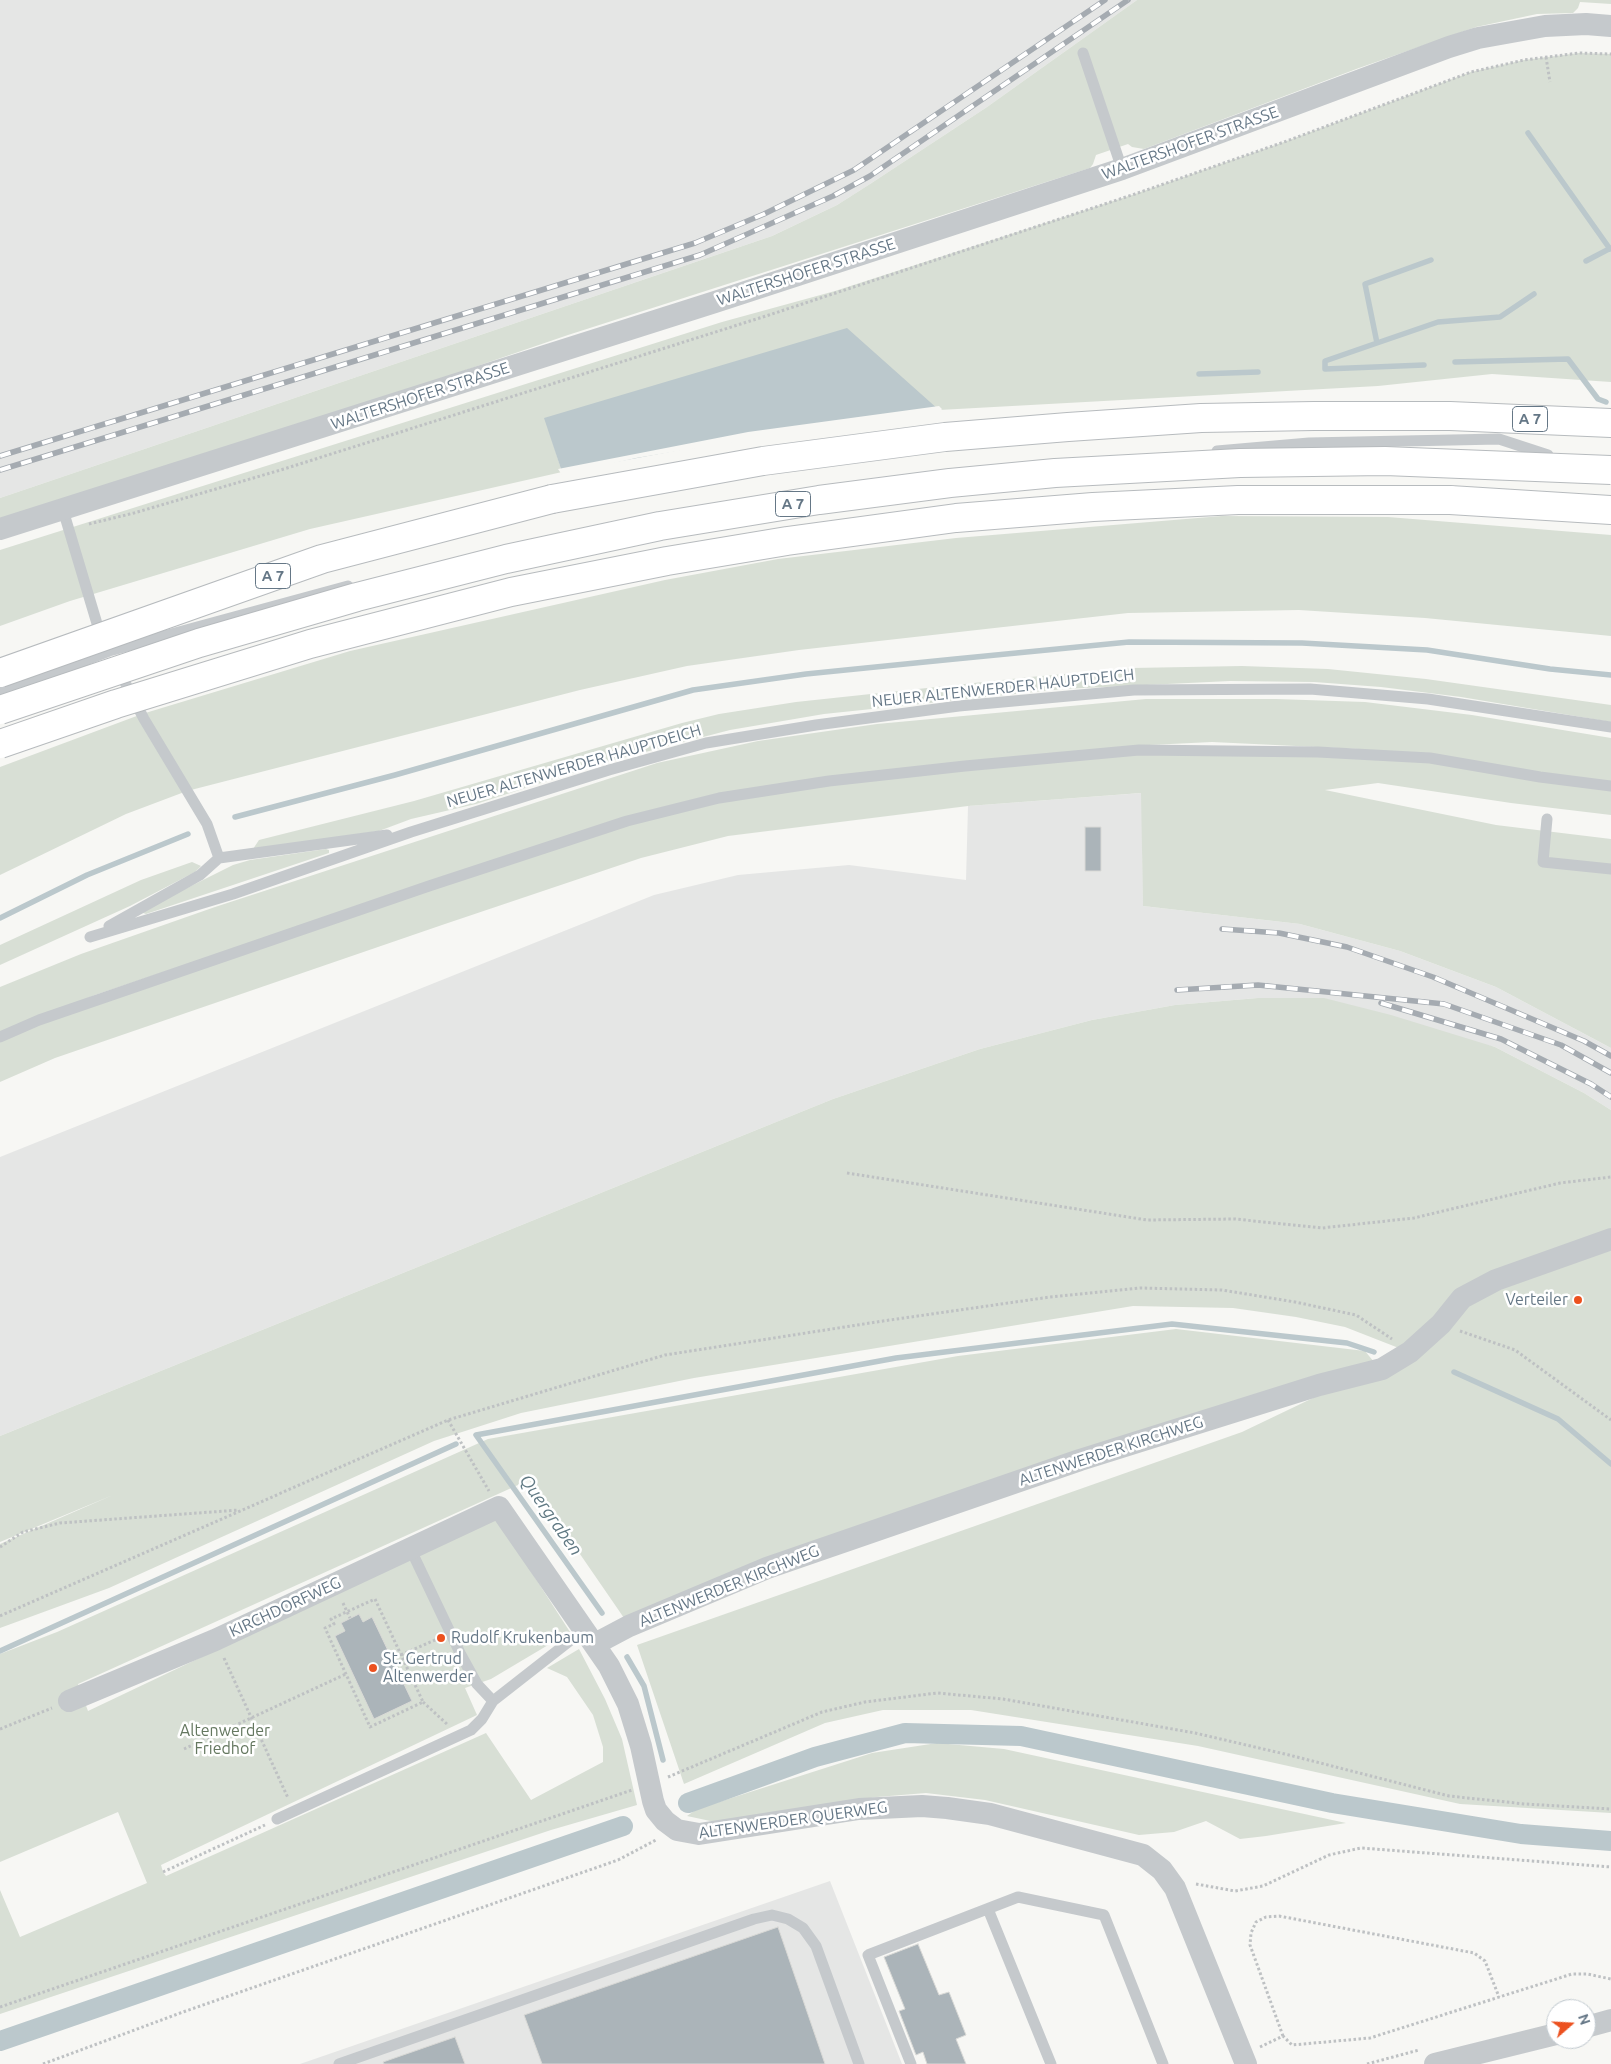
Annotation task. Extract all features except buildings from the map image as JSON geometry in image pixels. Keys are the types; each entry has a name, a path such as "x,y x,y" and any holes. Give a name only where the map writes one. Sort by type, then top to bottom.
{"highway":[{"name":"A 7","path":"0,673 322,559 552,499 718,468 945,437 1201,418 1450,416 1611,423"},
{"name":"A 7","path":"0,710 200,644 358,597 506,559 660,526 820,500 950,483 1054,473 1240,463 1385,461 1611,470"},
{"name":"A 7","path":"0,744 116,704 310,644 511,592 667,561 786,541 956,518 1093,507 1238,500 1450,500 1611,510"}],"street":[{"name":"WALTERSHOFER STRASSE","path":"0,529 66,519 687,311 1122,169 1430,54 1478,38 1545,26 1611,26"},
{"name":"ALTENWERDER KIRCHWEG","path":"590,1636 629,1626 767,1568 1080,1460 1319,1385 1382,1369 1410,1352 1441,1324 1462,1298 1496,1280 1611,1239"},
{"path":"499,1506 609,1666 628,1704 641,1746 656,1810 671,1826"},
{"name":"KIRCHDORFWEG","path":"69,1701 215,1640 499,1506"},
{"name":"ALTENWERDER QUERWEG","path":"671,1826 684,1832 699,1834 859,1809 892,1806 947,1808 990,1814 1143,1855 1162,1870 1175,1888 1252,2056"},
{"path":"1596,2024 1611,2020"},
{"path":"1435,2064 1546,2036"}],"lane":[{"path":"1083,53 1122,169"},
{"path":"1203,452 1310,444 1499,439 1548,455"},
{"path":"388,577 649,518 948,474 1145,456"},
{"path":"66,519 98,633 144,720 207,824 219,858"},
{"path":"0,693 109,651 359,584"},
{"name":"NEUER ALTENWERDER HAUPTDEICH","path":"411,832 219,858 200,876 90,937 233,894 411,832 609,770 706,743 816,725 959,706 1124,691 1310,688 1428,699 1611,727"},
{"path":"0,1037 39,1020 627,821 737,795 829,781 945,768 1139,750 1318,752 1430,758 1540,777 1611,786"},
{"path":"1547,819 1543,862 1611,869"},
{"path":"410,1548 450,1633 477,1684 493,1701"},
{"path":"277,1819 470,1730 482,1719 493,1701 590,1636"},
{"path":"911,2064 868,1955 1018,1897 1104,1915 1164,2064"},
{"path":"988,1908 1051,2064"},
{"path":"338,2064 754,1919 772,1915 788,1919 802,1928 816,1946 859,2064"}],"path":[{"path":"66,519 134,513 769,316 1135,194 1284,142 1471,72 1546,57 1579,53 1611,54"},
{"path":"1546,57 1550,82"},
{"path":"848,1173 1147,1220 1235,1219 1322,1228 1414,1218 1560,1183 1611,1177"},
{"path":"0,1616 448,1420 665,1355 1050,1297 1140,1288 1222,1290 1295,1302 1356,1315 1410,1352"},
{"path":"1441,1324 1515,1350 1611,1420"},
{"path":"448,1420 499,1506"},
{"path":"0,1547 23,1532 60,1523 242,1510"},
{"path":"423,1702 370,1727 325,1628 334,1624 331,1619 375,1599 423,1702 451,1727"},
{"path":"347,1612 350,1618"},
{"path":"401,1655 450,1633"},
{"path":"215,1640 294,1811"},
{"path":"184,1749 346,1674"},
{"path":"0,2007 649,1784 822,1712 865,1702 937,1693 1004,1699 1195,1733 1449,1796 1525,1804 1611,1809"},
{"path":"0,1729 69,1701"},
{"path":"393,1710 395,1715"},
{"path":"163,1872 277,1819"},
{"path":"43,2064 183,2012 618,1860 652,1843 671,1826"},
{"path":"1175,1888 1194,1884 1235,1891 1263,1886 1329,1855 1361,1848 1611,1868"},
{"path":"1499,1996 1485,1961 1474,1952 1279,1916 1266,1917 1256,1922 1251,1933 1250,1946 1283,2036 1292,2045 1370,2038 1572,1974 1587,1974 1611,1979"},
{"path":"1252,2056 1283,2036"}],"shaded area":[{"path":"0,0 1137,0 987,107 870,184 837,205 772,236 0,498"},
{"path":"847,328 939,410 750,437 562,472 544,418"},
{"path":"1142,793 1143,906 1300,924 1400,951 1496,987 1611,1048 1611,1110 1584,1093 1495,1047 1258,998 1175,1005 1092,1020 980,1049 833,1099 0,1436 0,1157 654,895 738,875 849,865 966,880 968,806"},
{"path":"830,1881 902,2064 300,2064"}],"green space":[{"path":"1137,0 1611,0 1611,4 1580,2 1578,8 1573,13 1537,14 1476,27 1359,68 1144,149 1132,147 1128,144 1096,155 1090,168 568,335 390,396 0,520 0,498 772,236 837,205 870,184 987,107"},
{"path":"1579,53 1611,54 1611,382 1492,374 1378,386 939,410 545,418 562,472 310,529 70,601 0,626 0,550 722,322 835,291 1135,194 1284,142 1471,72 1524,60"},
{"path":"1222,516 1388,517 1611,535 1611,636 1425,618 1299,610 1128,613 799,650 687,666 580,690 187,791 126,814 0,875 0,767 142,714 350,651 665,580 778,559 956,538"},
{"path":"1242,666 1328,669 1426,679 1611,705 1611,722 1461,697 1381,687 1314,682 1230,681 1063,689 824,714 730,730 603,763 476,804 411,819 379,831 253,849 259,840 414,801 719,714 796,702 1030,677 1132,668"},
{"path":"1146,699 1276,699 1365,702 1472,715 1611,738 1611,784 1359,749 1212,742 1129,746 832,776 548,843 95,995 0,1034 0,987 81,954 215,907 657,763 758,741 877,724"},
{"path":"1139,750 1430,758 1611,786 1611,815 1511,803 1378,783 1325,790 1496,825 1611,839 1611,1048 1496,987 1400,951 1300,924 1143,906 1141,793 968,806 728,836 641,858 55,1058 0,1082 0,1037 429,886 719,798"},
{"path":"329,850 329,853 146,914 143,913 143,910 233,865 250,860"},
{"path":"192,862 201,866 195,872 130,906 0,965 0,945 141,880"},
{"path":"1258,998 1324,998 1391,1015 1495,1047 1584,1093 1611,1110 1611,1813 1460,1804 1198,1746 971,1710 883,1710 825,1723 684,1784 637,1645 1242,1432 1409,1352 1345,1327 1296,1317 1233,1308 1133,1306 694,1378 521,1413 434,1441 109,1588 0,1628 0,1544 113,1495 0,1542 0,1436 833,1099 980,1049 1092,1020 1175,1005"},
{"name":"Altenwerder Friedhof","path":"1176,1329 1365,1351 1374,1362 624,1618 529,1480 78,1684 88,1711 496,1517 570,1632 491,1679 465,1688 477,1715 161,1865 163,1872 166,1876 486,1733 531,1800 603,1762 603,1747 593,1715 567,1677 547,1668 579,1649 605,1699 622,1739 637,1805 551,1830 0,2014 0,1890 20,1937 147,1883 118,1812 0,1862 0,1654 57,1632 488,1439 958,1356"},
{"path":"937,1743 1004,1749 1346,1823 1240,1839 1206,1821 1174,1832 1139,1835 985,1800 926,1793 877,1797 715,1822 687,1816 697,1809 872,1753"}],"pier":[{"path":"939,406 942,409 940,412 751,439 636,458 562,475 558,469 748,432"}],"waterway":[{"path":"1528,133 1610,249"},
{"path":"1586,261 1611,248"},
{"path":"1424,365 1325,369 1325,361 1377,343 1365,284 1431,260"},
{"path":"1377,343 1438,322 1500,317 1534,294"},
{"path":"1455,362 1568,359 1598,399 1606,402"},
{"path":"1199,374 1258,372"},
{"path":"235,817 395,775 693,690 806,674 1129,642 1302,643 1427,650 1550,669 1611,675"},
{"path":"0,918 87,875 188,834"},
{"path":"602,1613 476,1435 896,1358 1172,1324 1347,1343 1374,1352"},
{"path":"1454,1372 1558,1419 1611,1464"},
{"path":"0,1651 456,1444"},
{"name":"Quergraben","path":"627,1657 644,1686 663,1760"},
{"path":"688,1803 815,1757 905,1733 1021,1736 1332,1803 1521,1834 1611,1841"},
{"path":"0,2041 623,1826"}],"railway":[{"path":"0,456 695,243 764,214 854,170 1105,0"},
{"path":"0,470 700,255 833,196 870,176 1128,0"},
{"path":"1222,929 1279,933 1347,947 1433,977 1584,1041 1611,1056"},
{"path":"1177,990 1258,985 1444,1004 1561,1045 1611,1073"},
{"path":"1381,1003 1501,1039 1591,1084 1611,1097"}],"place":[{"name":"Verteiler","path":"1578,1300"},
{"name":"Rudolf Krukenbaum","path":"441,1638"},
{"name":"St. Gertrud Altenwerder","path":"373,1668"}]}
